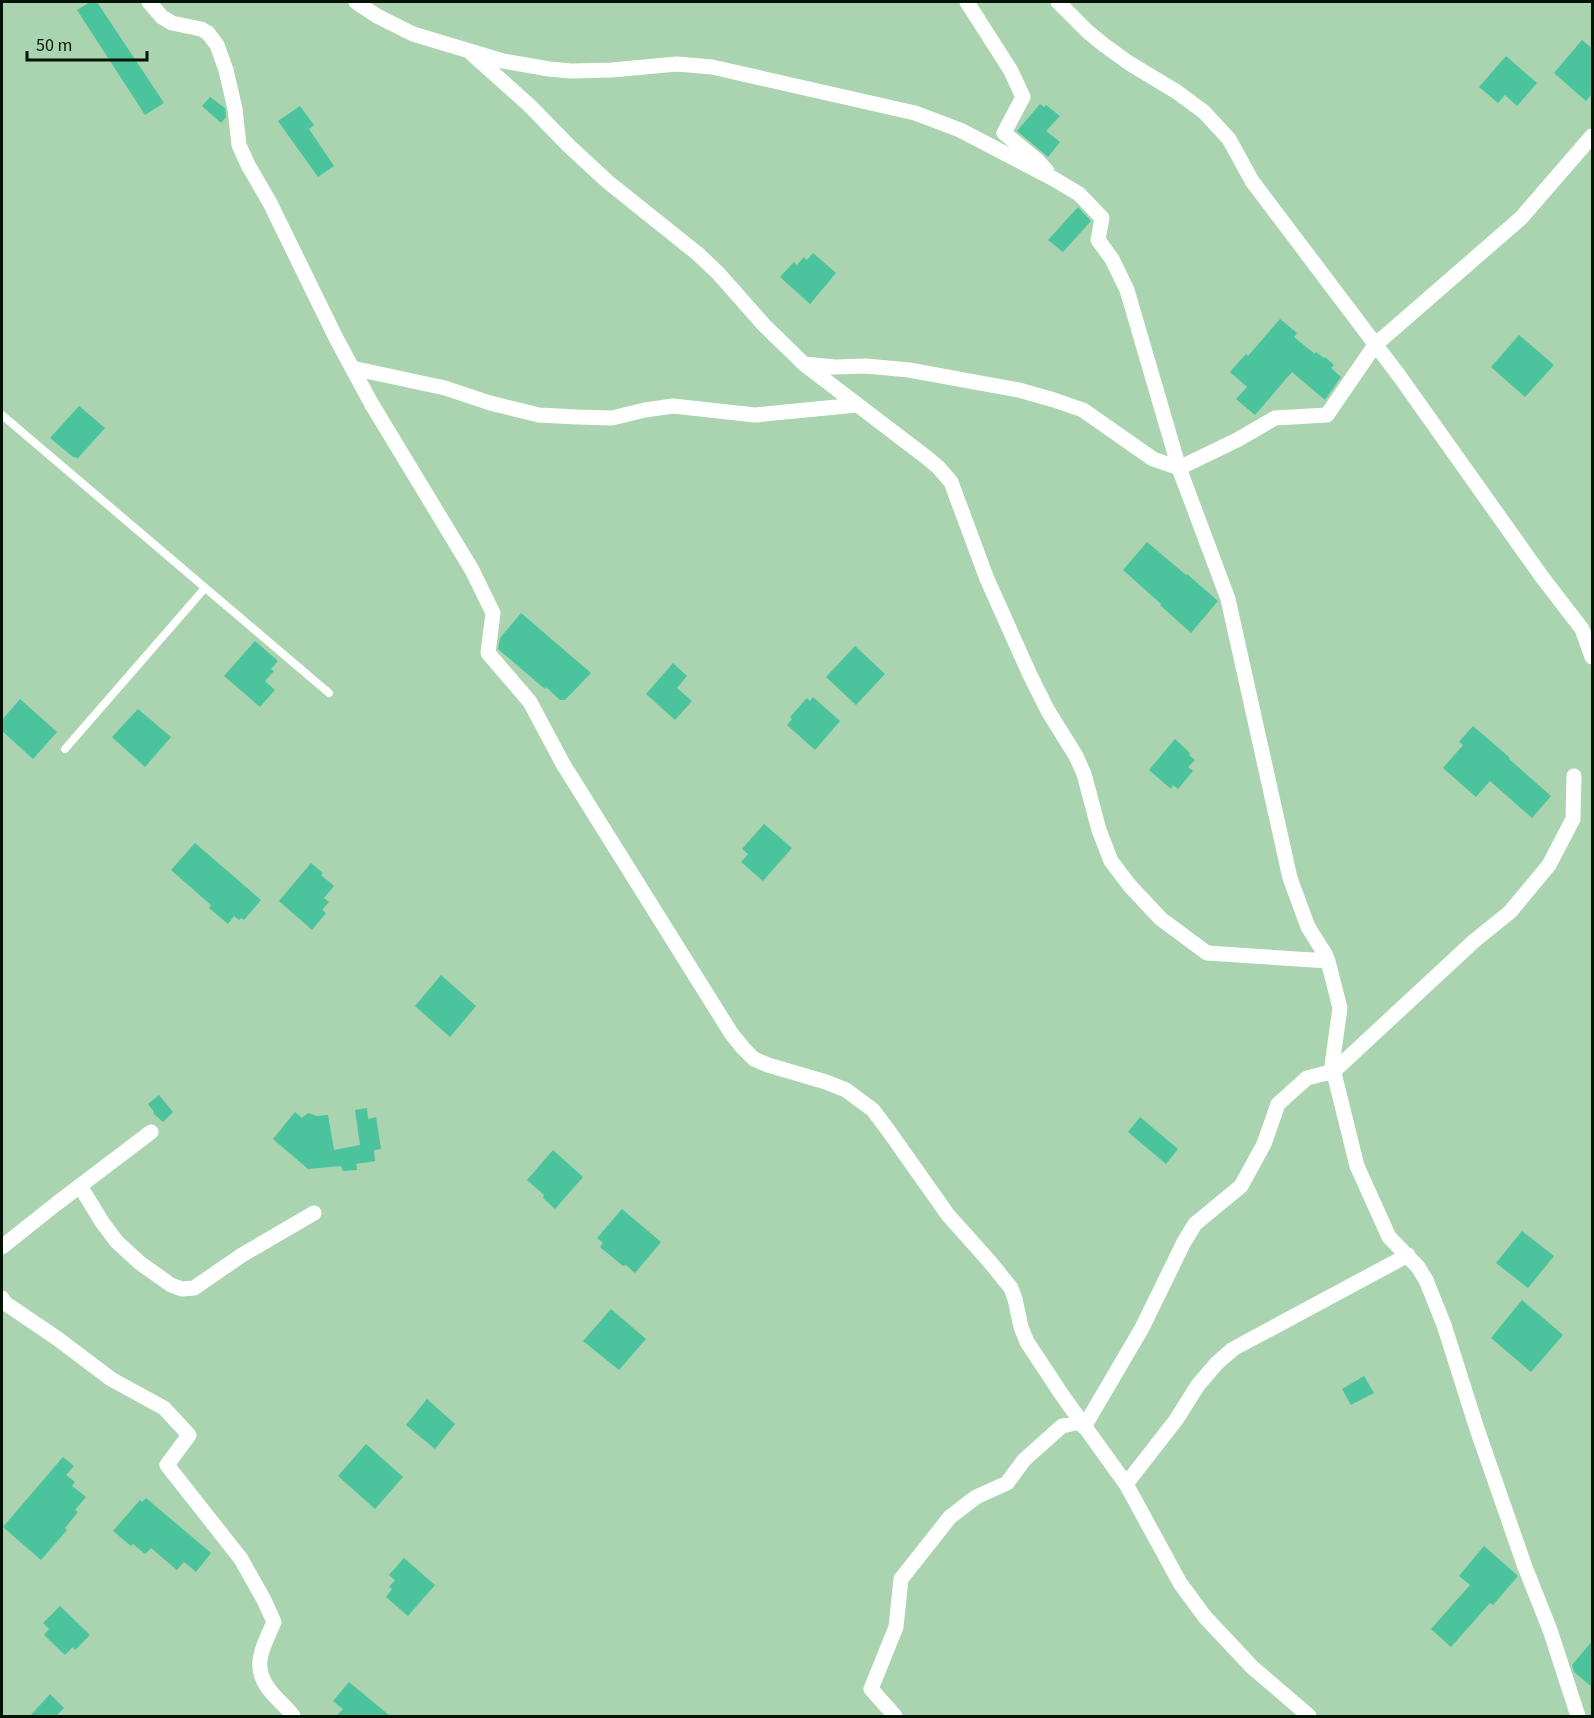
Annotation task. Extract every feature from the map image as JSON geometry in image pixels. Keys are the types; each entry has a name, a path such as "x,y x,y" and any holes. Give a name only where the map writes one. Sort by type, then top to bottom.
{"street":[{"path":"149,2 162,17 172,23 201,29 208,33 217,45 235,109 239,145 371,403 472,570 493,614 488,653 530,702 563,764 731,1033 754,1059 846,1090 873,1110 948,1215 1011,1288 1027,1342 1126,1484 1180,1583 1205,1617 1252,1667 1309,1716"},
{"path":"356,2 377,16 413,34 503,61 549,69 612,70 677,64 712,67 915,113 960,130 1054,179 1079,194 1102,218 1098,240 1112,259 1127,290 1179,468 1228,599 1290,878 1308,927 1328,961 1340,1008 1332,1065 1357,1166 1389,1237 1408,1255 1426,1280 1444,1325 1481,1439 1525,1567 1550,1630 1578,1716"},
{"path":"967,2 1011,71 1023,97 1004,133 1037,160 1054,179"},
{"path":"1058,2 1088,32 1112,51 1204,112 1229,140 1252,181 1582,629 1593,657"},
{"path":"468,50 529,105 593,168 698,254 804,364 938,467 951,482 987,579 1039,693 1084,774 1107,851 1130,886 1161,919 1207,953 1328,961"},
{"path":"804,364 909,370 1042,396 1083,410 1153,459 1179,468 1237,440 1275,418 1327,415 1375,345 1521,218 1593,136"},
{"path":"352,368 445,388 490,403 539,415 612,417 673,406 755,415 857,405"},
{"path":"1083,1424 1142,1328 1195,1224 1240,1186 1264,1144 1278,1104 1307,1078 1334,1071 1474,941 1510,912 1549,865 1573,819 1575,776"},
{"path":"2,1248 151,1132"},
{"path":"80,1186 117,1242 140,1263 171,1285 182,1289 194,1288 242,1256 315,1213"},
{"path":"1126,1484 1176,1420 1198,1385 1233,1349 1408,1255"},
{"path":"2,1299 5,1304 58,1338 111,1379 164,1408 189,1435 167,1465 241,1559 264,1600 274,1622 260,1654 259,1671 268,1688 293,1716"},
{"path":"895,1716 871,1689 896,1627 901,1579 950,1516 976,1497 1008,1483 1024,1460 1062,1426 1083,1424"}],"lane":[{"path":"2,415 329,693"},
{"path":"65,749 205,588"}],"building":[{"path":"90,2 97,2 164,103 145,115 77,10"},
{"path":"1582,40 1593,49 1593,93 1586,101 1554,73"},
{"path":"1506,56 1537,83 1517,106 1505,95 1498,103 1479,87"},
{"path":"210,97 225,108 226,117 221,123 202,106"},
{"path":"1040,104 1044,107 1046,105 1060,116 1046,131 1060,142 1048,157 1017,131"},
{"path":"300,106 314,125 309,129 334,166 318,177 278,121"},
{"path":"1078,207 1091,221 1063,252 1048,240"},
{"path":"813,253 836,273 810,304 780,277 794,262 797,265 804,257 807,260"},
{"path":"1280,319 1297,333 1294,337 1315,354 1316,352 1325,357 1334,365 1331,368 1341,377 1325,400 1292,372 1255,415 1236,399 1247,387 1230,372 1246,354 1248,356"},
{"path":"1519,335 1554,365 1525,397 1491,367"},
{"path":"79,406 105,428 78,458 73,457 50,438"},
{"path":"1147,542 1218,601 1191,633 1123,570"},
{"path":"521,613 591,673 565,700 560,700 546,687 545,689 498,649 500,638"},
{"path":"255,641 278,661 271,669 274,671 265,681 275,690 260,707 224,676"},
{"path":"855,646 885,674 856,705 826,677"},
{"path":"673,663 687,676 677,688 692,701 675,720 646,694"},
{"path":"813,697 840,721 815,750 787,725 792,719 790,717 807,698 810,701"},
{"path":"20,699 57,732 33,759 2,731 2,720"},
{"path":"138,709 171,737 145,767 112,737"},
{"path":"1473,726 1551,796 1532,818 1490,781 1476,797 1443,768 1463,745 1459,742"},
{"path":"1175,739 1195,760 1188,767 1193,771 1178,789 1173,785 1171,789 1149,770"},
{"path":"764,824 792,848 763,881 741,862 748,854 742,849"},
{"path":"195,843 261,900 244,920 241,918 239,920 234,916 228,924 209,908 211,905 171,870"},
{"path":"311,863 334,886 324,898 329,902 322,910 326,913 312,930 279,901"},
{"path":"441,975 476,1006 450,1037 415,1006"},
{"path":"159,1095 173,1112 163,1122 153,1113 148,1104"},
{"path":"367,1108 368,1119 376,1117 381,1149 374,1150 375,1161 356,1164 357,1170 343,1171 341,1166 308,1169 273,1139 295,1112 302,1118 308,1113 317,1116 328,1115 334,1150 360,1145 355,1110"},
{"path":"1140,1117 1178,1149 1166,1164 1128,1132"},
{"path":"553,1150 583,1177 555,1209 543,1198 544,1195 527,1180"},
{"path":"622,1209 661,1242 635,1273 600,1247 603,1243 597,1238"},
{"path":"1522,1231 1554,1256 1528,1288 1496,1263"},
{"path":"1522,1300 1563,1335 1531,1372 1491,1338"},
{"path":"611,1309 646,1339 619,1370 583,1341"},
{"path":"1364,1376 1374,1393 1351,1405 1342,1389"},
{"path":"427,1399 455,1424 435,1449 406,1425"},
{"path":"366,1444 403,1477 375,1509 338,1476"},
{"path":"63,1457 74,1466 66,1475 75,1482 72,1486 86,1497 75,1510 78,1512 65,1528 67,1530 41,1560 3,1527"},
{"path":"146,1498 211,1553 196,1572 184,1562 177,1570 151,1548 145,1554 113,1531 140,1500 142,1502"},
{"path":"1484,1546 1518,1576 1493,1605 1490,1603 1451,1647 1431,1629 1470,1585 1459,1576"},
{"path":"404,1558 435,1585 408,1616 386,1597 392,1589 389,1587 395,1580 389,1575"},
{"path":"60,1606 90,1635 75,1650 73,1647 65,1655 44,1635 49,1629 43,1623"},
{"path":"1593,1640 1593,1688 1574,1672 1572,1665"},
{"path":"349,1682 390,1716 336,1716 343,1709 333,1701"},
{"path":"50,1694 64,1708 56,1716 30,1716"}]}
